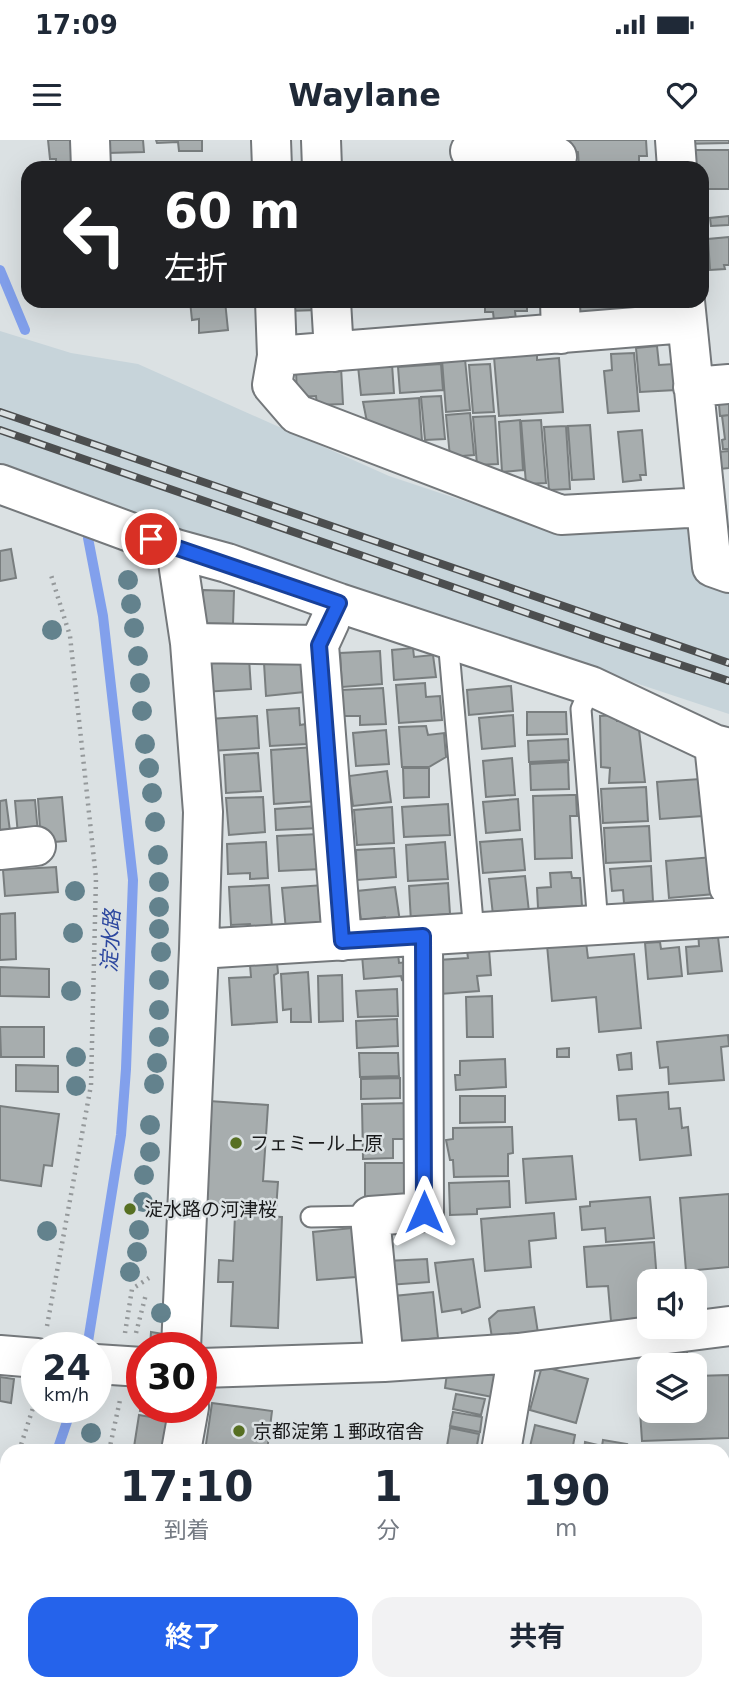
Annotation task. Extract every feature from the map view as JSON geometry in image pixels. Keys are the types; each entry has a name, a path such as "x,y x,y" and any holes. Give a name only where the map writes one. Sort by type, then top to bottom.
{"street":[{"path":"90,140 92,161"},
{"path":"271,140 272,161"},
{"path":"321,140 322,161"},
{"path":"676,140 677,161"},
{"path":"470,151 558,155"},
{"path":"275,308 277,356 272,385 297,414 561,515 706,507"},
{"path":"331,308 334,352"},
{"path":"277,356 334,352 560,317 686,312 711,386 706,507 712,567 729,573"},
{"path":"0,484 176,549 591,686 722,746 729,887"},
{"path":"176,549 190,643 202,812 199,949 182,1332"},
{"path":"339,603 319,645 342,941"},
{"path":"190,643 319,645"},
{"path":"199,949 729,917"},
{"path":"384,1362 370,1216 424,1212 423,936"},
{"path":"217,1367 384,1362 518,1353 729,1326"},
{"path":"502,1444 518,1353"},
{"path":"0,1355 21,1357"},
{"path":"182,1444 186,1423"}],"lane":[{"path":"448,639 474,933"},
{"path":"591,686 581,709 598,925"},
{"path":"311,1217 370,1216"}],"path":[{"path":"49,1313 91,1085 96,878 71,636 51,575"},
{"path":"109,1444 132,1289 150,1278 122,1365"},
{"path":"21,1444 28,1423"}],"shaded area":[{"path":"0,331 71,353 138,364 389,476 560,533 696,528 696,577 729,588 729,714 0,472"}],"building":[{"path":"48,140 80,140 82,161 50,159"},
{"path":"106,140 143,140 144,152 107,153"},
{"path":"156,140 202,140 202,151 179,151 178,142 157,143"},
{"path":"570,140 646,140 647,156 639,156 639,161 579,161 578,152 571,151"},
{"path":"682,140 729,140 729,143 682,144"},
{"path":"692,150 729,150 729,189 709,189 709,161 691,161"},
{"path":"729,216 729,225 711,226 710,218"},
{"path":"729,237 729,265 724,265 725,269 710,270 709,239"},
{"path":"191,308 226,308 228,330 199,333 199,319 192,320"},
{"path":"288,308 318,308 318,310 288,311"},
{"path":"485,308 527,308 527,311 515,311 516,320 494,321 493,312 485,312"},
{"path":"576,308 620,310 576,313"},
{"path":"622,308 666,308 622,311"},
{"path":"657,346 659,365 674,364 676,390 640,392 636,348"},
{"path":"634,353 639,411 608,413 604,371 612,370 611,354"},
{"path":"537,354 537,360 559,358 563,412 499,416 494,357"},
{"path":"465,359 470,410 446,412 442,360"},
{"path":"392,364 394,393 361,395 358,366"},
{"path":"441,364 443,390 400,393 398,367"},
{"path":"490,364 494,412 473,413 469,365"},
{"path":"341,367 343,404 317,405 316,396 297,397 296,370"},
{"path":"729,392 729,415 720,416 718,393"},
{"path":"441,396 445,439 425,440 421,397"},
{"path":"419,398 422,441 402,442 368,427 363,402"},
{"path":"470,413 474,455 450,457 446,415"},
{"path":"729,415 729,449 723,449 722,440 725,439 722,416"},
{"path":"495,416 498,464 477,465 473,417"},
{"path":"520,420 523,470 502,472 499,422"},
{"path":"541,420 546,483 526,484 521,421"},
{"path":"590,425 594,479 572,480 568,426"},
{"path":"566,426 570,489 549,490 544,427"},
{"path":"642,430 646,475 640,475 641,480 623,482 618,432"},
{"path":"729,451 729,468 720,469 718,452"},
{"path":"11,549 16,578 0,581 0,551"},
{"path":"203,590 234,591 233,624 202,623"},
{"path":"413,648 414,657 433,655 436,677 394,680 392,650"},
{"path":"380,651 382,684 342,687 340,653"},
{"path":"249,658 251,689 203,692 201,661"},
{"path":"312,661 314,691 266,696 264,663"},
{"path":"425,683 426,697 440,696 442,720 399,723 396,685"},
{"path":"511,686 513,711 469,715 467,690"},
{"path":"383,688 386,724 360,725 360,716 342,716 341,690"},
{"path":"299,708 300,725 306,724 307,744 270,746 267,710"},
{"path":"527,712 566,712 567,734 527,735"},
{"path":"513,715 515,746 482,749 479,718"},
{"path":"616,715 617,721 638,721 645,782 609,783 610,768 601,767 600,716"},
{"path":"257,716 259,748 211,751 209,719"},
{"path":"426,726 428,735 444,733 446,757 429,767 402,767 399,727"},
{"path":"386,730 389,764 356,766 353,733"},
{"path":"568,739 569,760 529,762 528,741"},
{"path":"315,747 318,801 274,804 271,750"},
{"path":"258,753 261,791 226,793 224,755"},
{"path":"512,758 515,795 486,797 483,761"},
{"path":"568,762 569,789 531,790 530,764"},
{"path":"403,768 429,768 429,797 404,798"},
{"path":"387,771 391,802 353,806 349,776"},
{"path":"700,779 703,816 660,819 657,782"},
{"path":"646,787 648,821 603,823 601,789"},
{"path":"576,795 577,816 570,816 572,858 535,859 533,796"},
{"path":"62,797 66,841 41,843 38,799"},
{"path":"263,797 265,832 229,835 226,798"},
{"path":"518,799 520,830 486,833 483,802"},
{"path":"6,800 10,831 0,832 0,801"},
{"path":"35,800 38,833 18,835 15,801"},
{"path":"448,804 450,835 404,837 402,807"},
{"path":"317,806 319,828 276,830 275,809"},
{"path":"392,807 394,843 357,845 354,810"},
{"path":"649,826 651,861 606,863 604,828"},
{"path":"319,834 322,869 279,871 277,836"},
{"path":"522,839 525,870 483,873 480,842"},
{"path":"266,842 268,878 250,879 250,873 228,874 227,844"},
{"path":"445,842 448,879 408,881 406,845"},
{"path":"394,848 396,877 357,880 356,850"},
{"path":"713,857 715,894 669,898 666,861"},
{"path":"651,866 653,901 624,903 623,890 612,891 610,869"},
{"path":"56,867 58,892 5,896 3,870"},
{"path":"571,872 572,878 580,878 582,906 538,908 537,888 551,887 550,873"},
{"path":"525,876 529,912 493,915 489,879"},
{"path":"448,883 450,914 437,915 437,919 411,922 409,886"},
{"path":"269,885 272,927 231,925 229,887"},
{"path":"324,885 327,927 286,930 282,888"},
{"path":"395,887 400,922 386,924 385,917 361,920 357,891"},
{"path":"15,913 16,959 0,960 0,914"},
{"path":"712,930 713,938 718,937 722,971 688,974 686,947 699,946 698,931"},
{"path":"586,942 588,958 634,954 641,1028 599,1032 596,997 552,1001 547,945"},
{"path":"660,942 661,949 679,947 682,976 648,979 645,943"},
{"path":"489,949 491,975 477,976 479,991 440,994 438,960 468,958 467,951"},
{"path":"398,953 399,963 407,962 408,979 402,980 401,976 364,979 362,955"},
{"path":"277,963 278,973 274,975 277,1022 232,1025 229,978 251,977 250,965"},
{"path":"0,967 49,969 49,997 0,996"},
{"path":"308,972 311,1022 291,1022 291,1009 283,1010 281,974"},
{"path":"342,975 343,1021 319,1022 318,976"},
{"path":"397,989 398,1016 358,1017 356,991"},
{"path":"492,996 493,1037 467,1037 466,997"},
{"path":"397,1019 398,1046 357,1048 356,1021"},
{"path":"0,1027 44,1027 44,1057 1,1057"},
{"path":"728,1035 729,1046 721,1047 724,1080 669,1084 668,1067 660,1068 657,1042"},
{"path":"569,1048 569,1057 557,1057 557,1049"},
{"path":"359,1053 398,1053 399,1076 360,1077"},
{"path":"631,1053 632,1069 619,1070 617,1055"},
{"path":"505,1059 506,1087 456,1090 455,1075 460,1075 460,1061"},
{"path":"16,1065 58,1066 58,1092 16,1091"},
{"path":"400,1078 400,1098 361,1099 361,1079"},
{"path":"668,1092 669,1109 680,1108 682,1128 688,1127 691,1155 640,1160 636,1119 619,1120 617,1096"},
{"path":"460,1096 505,1096 505,1122 460,1123"},
{"name":"フェミール上原","path":"209,1101 268,1105 263,1181 278,1182 276,1210 201,1205"},
{"path":"411,1103 412,1139 393,1139 393,1158 363,1159 362,1104"},
{"path":"0,1106 59,1114 52,1166 44,1165 41,1186 0,1180"},
{"path":"512,1127 513,1153 508,1154 508,1176 454,1177 453,1160 450,1160 446,1140 453,1139 453,1128"},
{"path":"572,1156 576,1199 526,1203 523,1159"},
{"path":"365,1163 408,1163 409,1198 365,1199"},
{"path":"509,1181 510,1207 477,1209 477,1214 450,1215 449,1183"},
{"path":"729,1194 729,1267 686,1269 680,1198"},
{"path":"650,1197 654,1238 606,1242 605,1228 582,1230 580,1207 590,1206 590,1202"},
{"path":"554,1213 556,1238 529,1241 531,1267 485,1271 481,1219"},
{"path":"235,1215 282,1217 278,1328 231,1326 233,1282 218,1282 219,1260 233,1261"},
{"path":"352,1228 356,1277 317,1280 313,1232"},
{"path":"654,1242 656,1269 637,1269 637,1319 611,1321 608,1286 587,1287 584,1247"},
{"path":"427,1259 429,1282 388,1285 386,1261"},
{"path":"473,1259 480,1307 462,1313 461,1309 442,1312 435,1263"},
{"path":"433,1292 438,1338 399,1342 394,1296"},
{"path":"534,1307 538,1333 492,1338 489,1319 498,1311"},
{"path":"687,1348 687,1353 668,1353 668,1349"},
{"path":"542,1366 588,1379 576,1423 530,1410"},
{"path":"464,1369 502,1377 498,1398 445,1388 447,1373"},
{"path":"729,1375 729,1438 642,1441 641,1423 707,1423 707,1376"},
{"path":"0,1377 14,1379 11,1403 0,1401"},
{"path":"456,1394 485,1399 481,1415 453,1409"},
{"name":"京都淀第１郵政宿舎","path":"217,1404 272,1411 268,1444 206,1444 209,1423 217,1423"},
{"path":"453,1412 482,1417 480,1432 450,1426"},
{"path":"138,1423 168,1423 164,1444 134,1444"},
{"path":"535,1425 575,1435 573,1444 531,1444"},
{"path":"450,1428 479,1434 477,1444 447,1444"},
{"path":"603,1440 627,1444 602,1444"}],"waterway":[{"name":"淀水路","path":"0,270 25,330"},
{"name":"淀水路","path":"88,538 103,616 133,880 121,1135 90,1332"},
{"name":"淀水路","path":"59,1444 67,1423"}],"railway":[{"path":"0,412 729,663"},
{"path":"0,430 729,681"}],"place":[{"name":"フェミール上原","path":"236,1143"},
{"name":"淀水路の河津桜","path":"130,1209"},
{"name":"京都淀第１郵政宿舎","path":"239,1431"}],"route":[{"path":"151,539 339,603 319,645 342,941 423,936 424,1212"}]}
